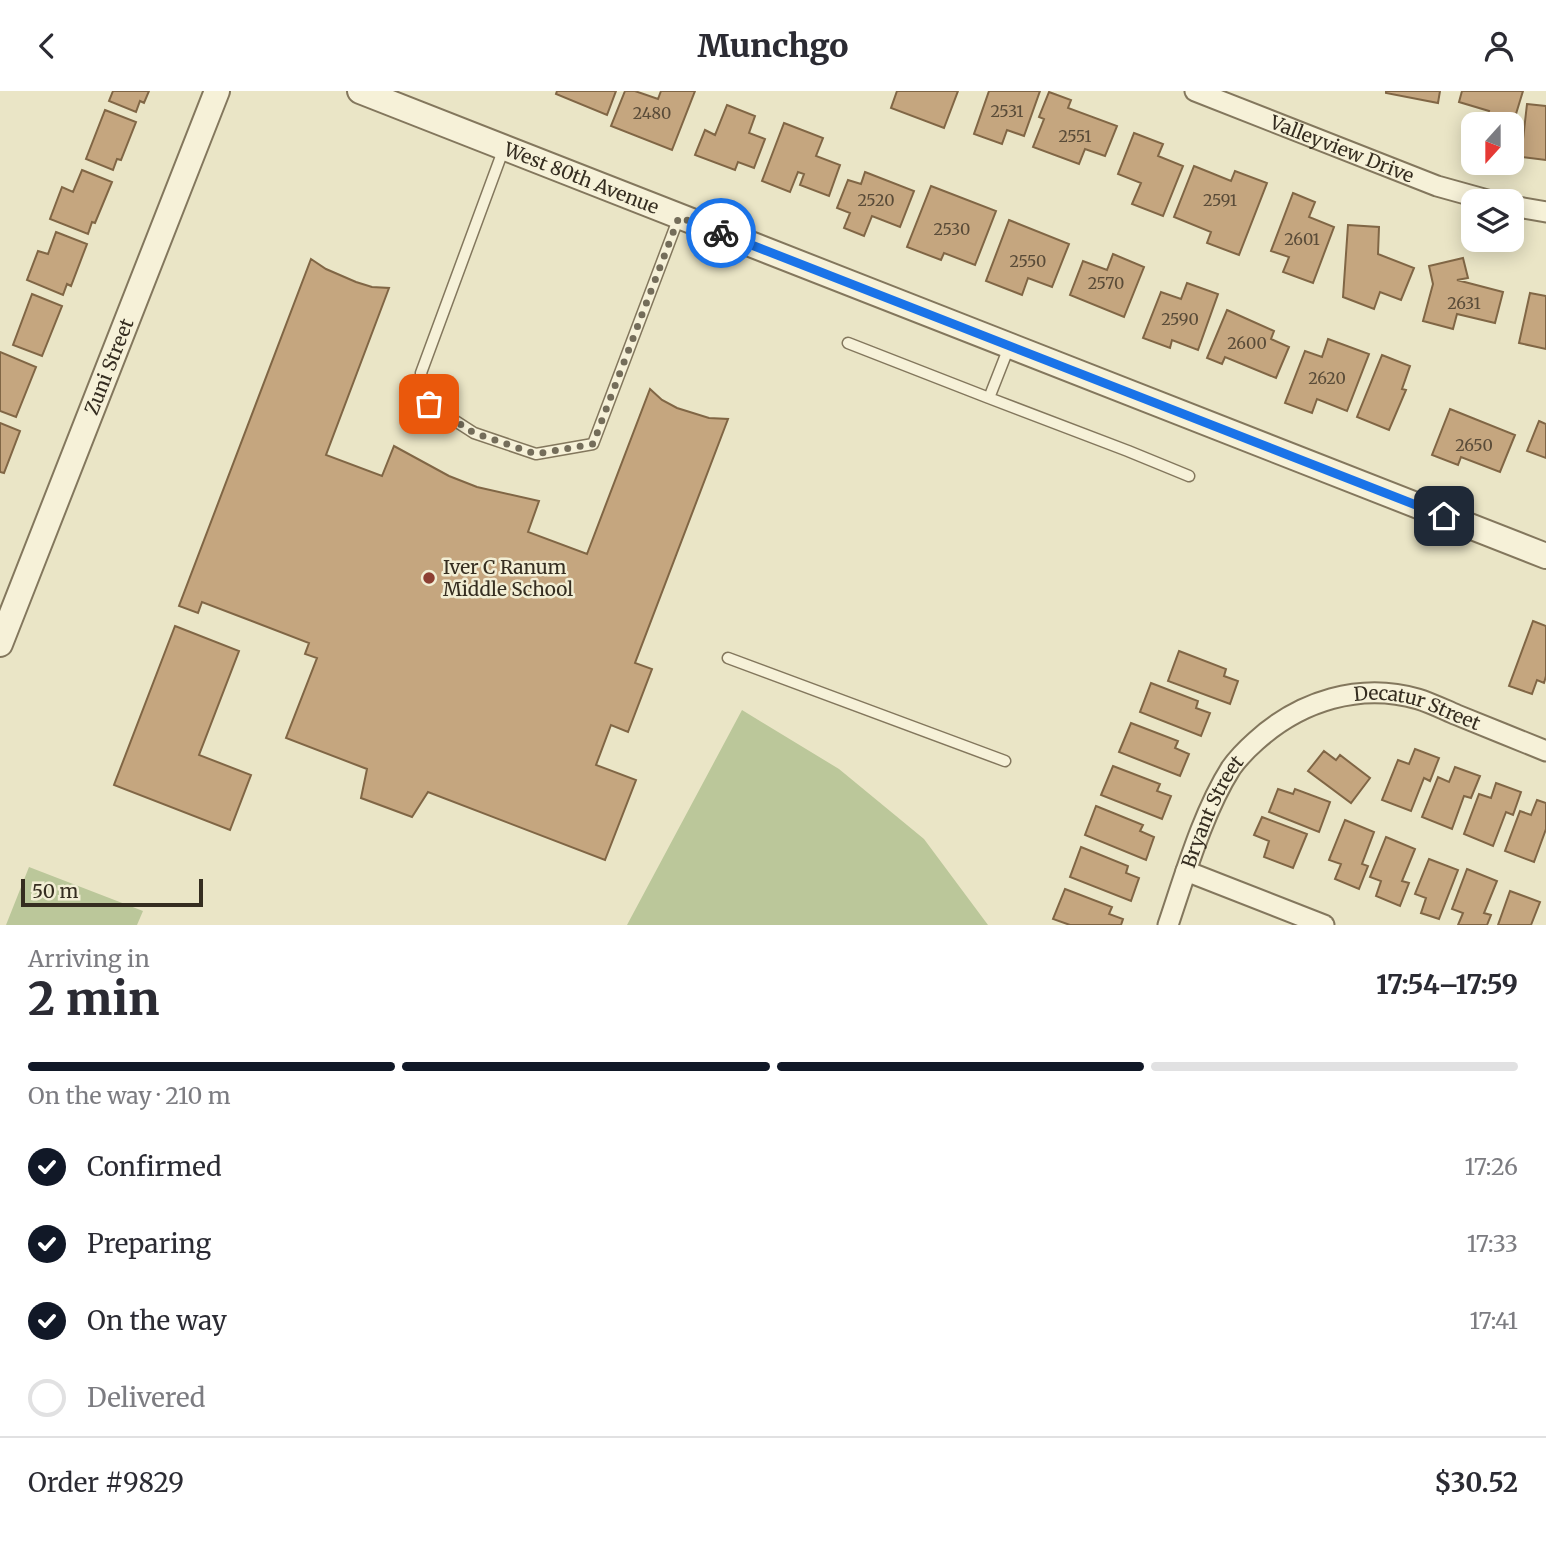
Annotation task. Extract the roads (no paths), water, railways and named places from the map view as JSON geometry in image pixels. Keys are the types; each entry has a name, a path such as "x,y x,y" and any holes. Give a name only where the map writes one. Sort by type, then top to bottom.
{"street":[{"name":"Zuni Street","path":"0,644 217,91"},
{"name":"West 80th Avenue","path":"360,91 1546,557"},
{"name":"Valleyview Drive","path":"1195,91 1437,186 1461,193"},
{"path":"1524,207 1546,212"},
{"name":"Decatur Street","path":"1287,718 1326,699 1350,694 1386,693 1418,699 1546,751"},
{"name":"Bryant Street","path":"1168,925 1212,805 1232,767 1269,729 1287,718"},
{"path":"1186,871 1324,925"}],"lane":[{"path":"504,148 421,373 429,404 474,433 536,454 593,444 679,217"},
{"path":"848,343 1189,476"},
{"path":"989,398 1009,346"},
{"path":"728,658 1005,761"}],"place":[{"name":"Iver C Ranum Middle School","path":"429,578"}]}
